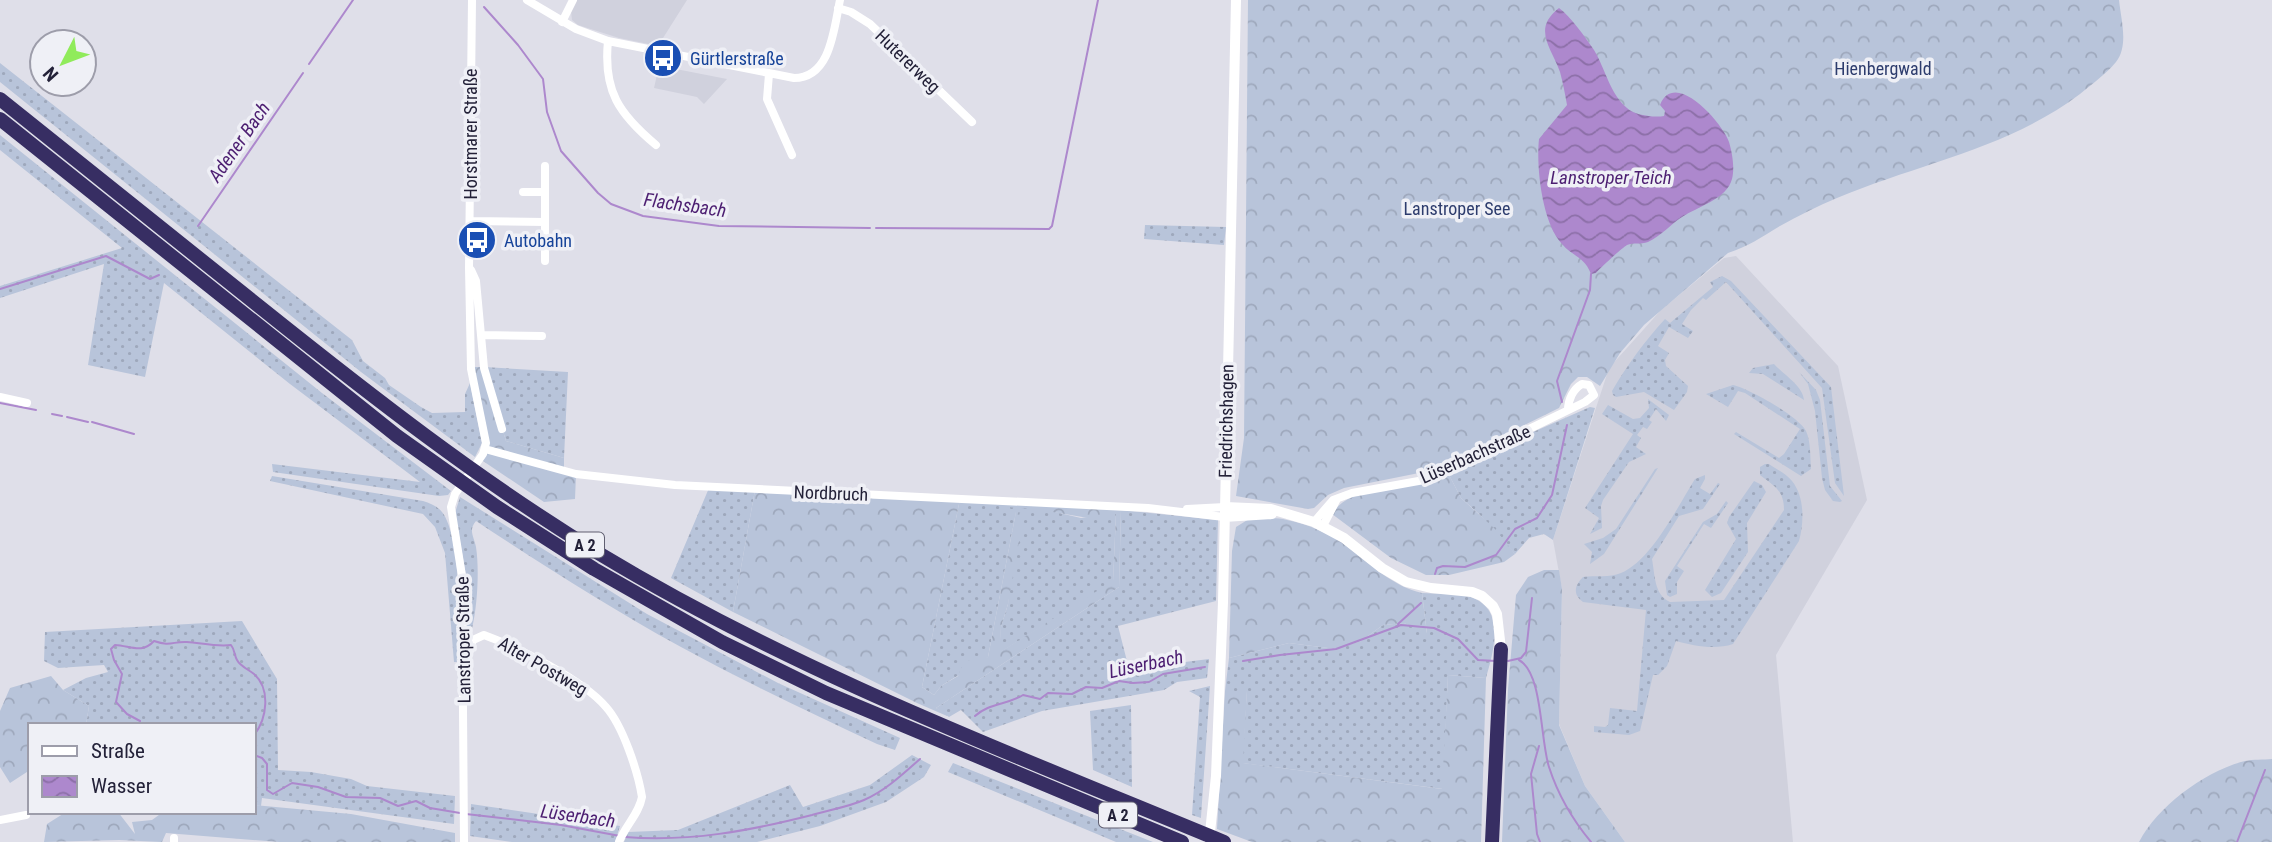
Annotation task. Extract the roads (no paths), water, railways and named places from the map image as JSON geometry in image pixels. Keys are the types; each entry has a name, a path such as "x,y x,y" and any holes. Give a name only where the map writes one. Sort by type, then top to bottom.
{"highway":[{"name":"A 2","path":"0,99 395,414 504,492 602,555 731,628 834,678 1224,842"},
{"name":"A 2","path":"0,120 397,436 497,508 594,569 722,642 826,693 1182,842"},
{"path":"1494,842 1503,649"}],"main road":[{"name":"Friedrichshagen","path":"1209,842 1218,734 1236,0"},
{"path":"1224,512 1281,513 1318,524 1344,538 1382,568 1406,582 1482,596 1493,606 1500,623 1503,649"}],"street":[{"name":"Horstmarer Straße","path":"472,0 469,268 471,369 485,436 485,449"},
{"path":"527,0 576,30 608,41 799,78 813,73 820,66 828,49 839,4"},
{"path":"562,22 573,0"},
{"name":"Hutererweg","path":"839,4 870,24 972,122"},
{"path":"608,41 606,58 615,98 627,119 656,145"},
{"path":"769,74 767,99 792,155"},
{"path":"545,166 545,261"},
{"path":"523,192 545,192"},
{"path":"470,221 545,222"},
{"name":"Horstmarer Straße","path":"469,268 476,281 484,368 502,429"},
{"path":"481,335 542,336"},
{"path":"0,397 27,403"},
{"name":"Lüserbachstraße","path":"1318,524 1330,502 1352,493 1424,480 1569,410"},
{"name":"Nordbruch","path":"485,449 576,474 675,485 1224,512"},
{"name":"Lanstroper Straße","path":"464,842 461,568 450,514 455,494 485,449"},
{"name":"Alter Postweg","path":"464,655 469,653 473,640 484,635 557,671 593,695 607,708 621,732 642,797 640,806 621,838"},
{"path":"0,820 26,815"}],"water":[{"name":"Lanstroper Teich","path":"1559,8 1594,50 1612,88 1627,108 1644,115 1664,116 1665,111 1660,105 1667,95 1676,93 1687,96 1718,123 1729,142 1733,160 1732,179 1718,197 1682,217 1648,242 1627,245 1596,273 1591,274 1582,260 1555,235 1545,209 1540,179 1539,139 1567,105 1560,72 1545,31 1546,23"}],"waterway":[{"name":"Adener Bach","path":"309,64 353,0"},
{"name":"Flachsbach","path":"876,228 1049,229 1052,226 1098,0"},
{"name":"Flachsbach","path":"484,7 518,45 543,79 547,112 561,151 611,204 643,216 719,226 870,228"},
{"name":"Adener Bach","path":"198,226 303,73"},
{"name":"Adener Bach","path":"0,289 106,256 150,279 159,275"},
{"path":"1562,402 1557,381 1590,290 1591,274"},
{"path":"0,403 36,410"},
{"path":"52,414 62,416"},
{"path":"67,417 88,422"},
{"path":"92,422 134,434"},
{"path":"1435,574 1437,568 1443,566 1465,567 1496,555 1515,529 1537,518 1552,495 1567,425"},
{"path":"1508,661 1521,658 1526,652 1532,598"},
{"path":"1398,624 1421,603"},
{"path":"1243,661 1336,649 1401,625 1434,628 1458,639 1478,660 1496,661"},
{"name":"Lüserbach","path":"140,723 116,702 122,674 111,649 115,645 141,648 154,641 164,644 187,642 231,645 238,662 254,674 263,688 264,713 256,732"},
{"name":"Lüserbach","path":"1519,660 1527,667 1537,692 1549,767 1566,806 1591,842"},
{"name":"Lüserbach","path":"975,716 1023,695 1040,699 1048,693 1072,694 1086,687 1102,688 1119,681 1149,682 1163,674 1205,667"},
{"path":"1539,746 1531,774 1540,842"},
{"name":"Lüserbach","path":"256,756 267,764 267,790 273,794 292,783 318,787 346,797 380,798 398,806 416,801 430,808 460,813"},
{"name":"Lüserbach","path":"625,837 673,838 719,834 845,807 879,792 920,759"},
{"path":"2237,842 2265,770"},
{"name":"Lüserbach","path":"466,814 561,825 620,836"}],"place":[{"name":"Gürtlerstraße","path":"663,58"},
{"name":"Autobahn","path":"477,240"}],"park label":[{"name":"Hienbergwald","path":"1883,68"},
{"name":"Lanstroper See","path":"1457,208"}]}
